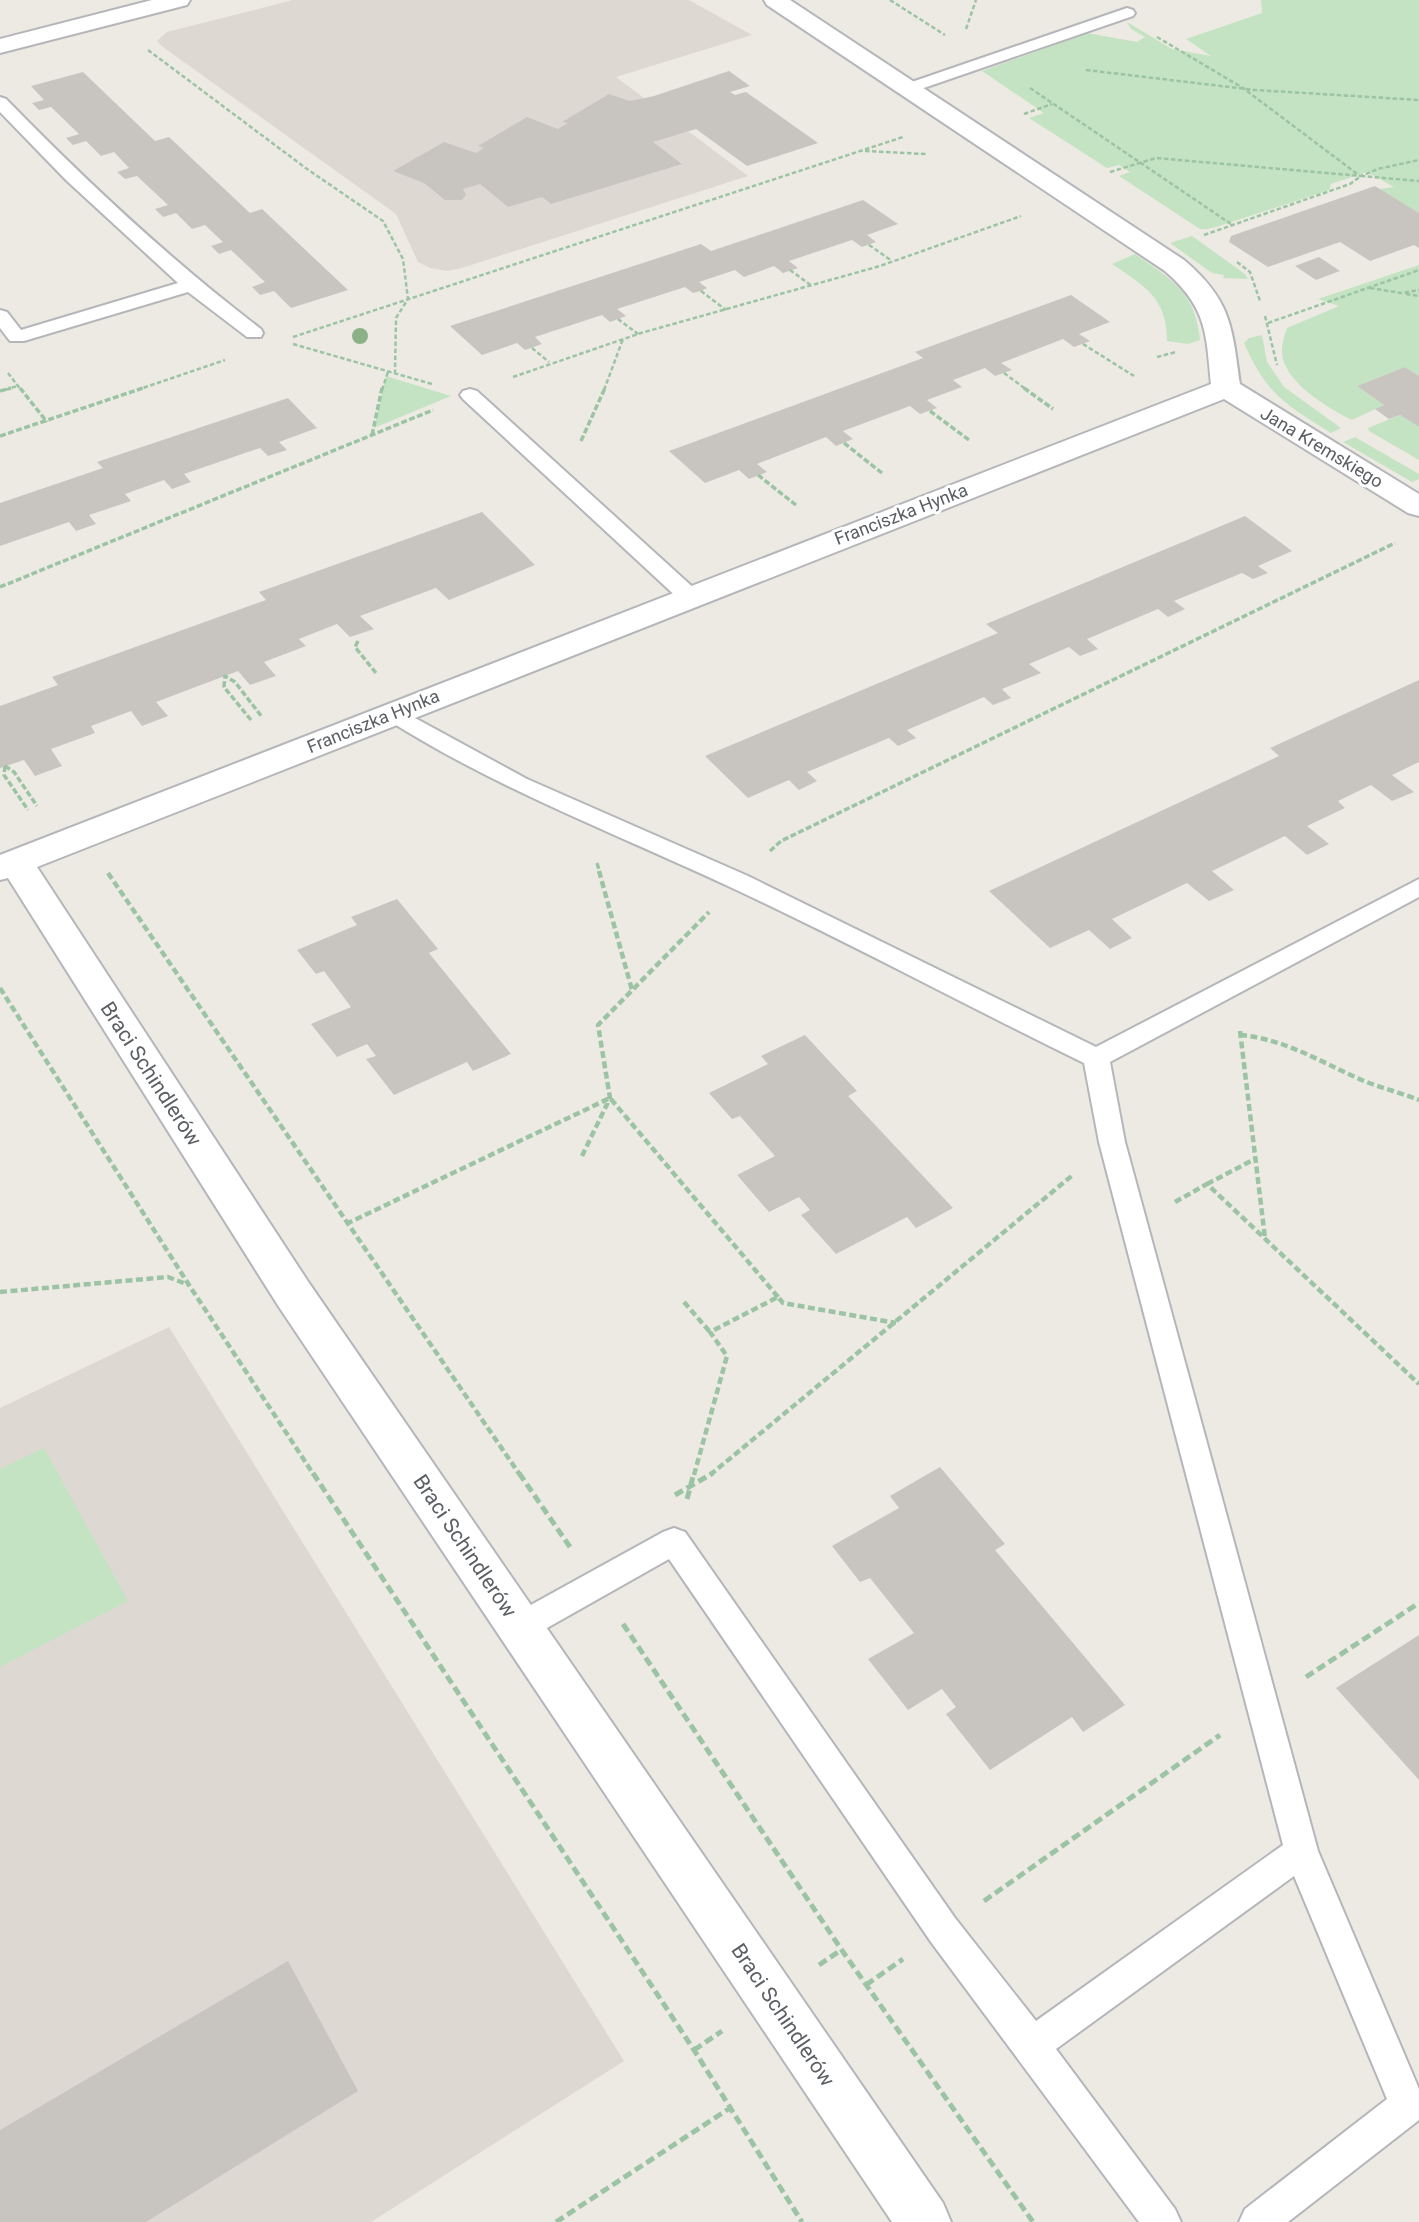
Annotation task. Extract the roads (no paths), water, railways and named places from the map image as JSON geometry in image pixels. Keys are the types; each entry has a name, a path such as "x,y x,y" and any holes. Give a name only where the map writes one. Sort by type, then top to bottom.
{"street":[{"path":"0,46 179,0"},
{"path":"775,0 1152,249 1195,282 1206,295 1217,316 1226,388"},
{"name":"Jana Kremskiego","path":"1226,388 1419,506"},
{"name":"Franciszka Hynka","path":"8,865 689,596 1226,388"},
{"name":"Braci Schindlerów","path":"8,865 264,1250 924,2222"}],"lane":[{"path":"909,88 1124,14"},
{"path":"0,102 72,176 191,285 254,333"},
{"path":"0,316 17,337 191,285"},
{"path":"470,395 689,596"},
{"path":"393,713 443,746 583,813 739,882 1096,1058"},
{"path":"1096,1058 1419,887"},
{"path":"1096,1058 1112,1142 1301,1851 1413,2102 1258,2222"},
{"path":"520,1627 674,1541 943,1930 1032,2045 1162,2222"},
{"path":"1032,2045 1301,1851"}]}
